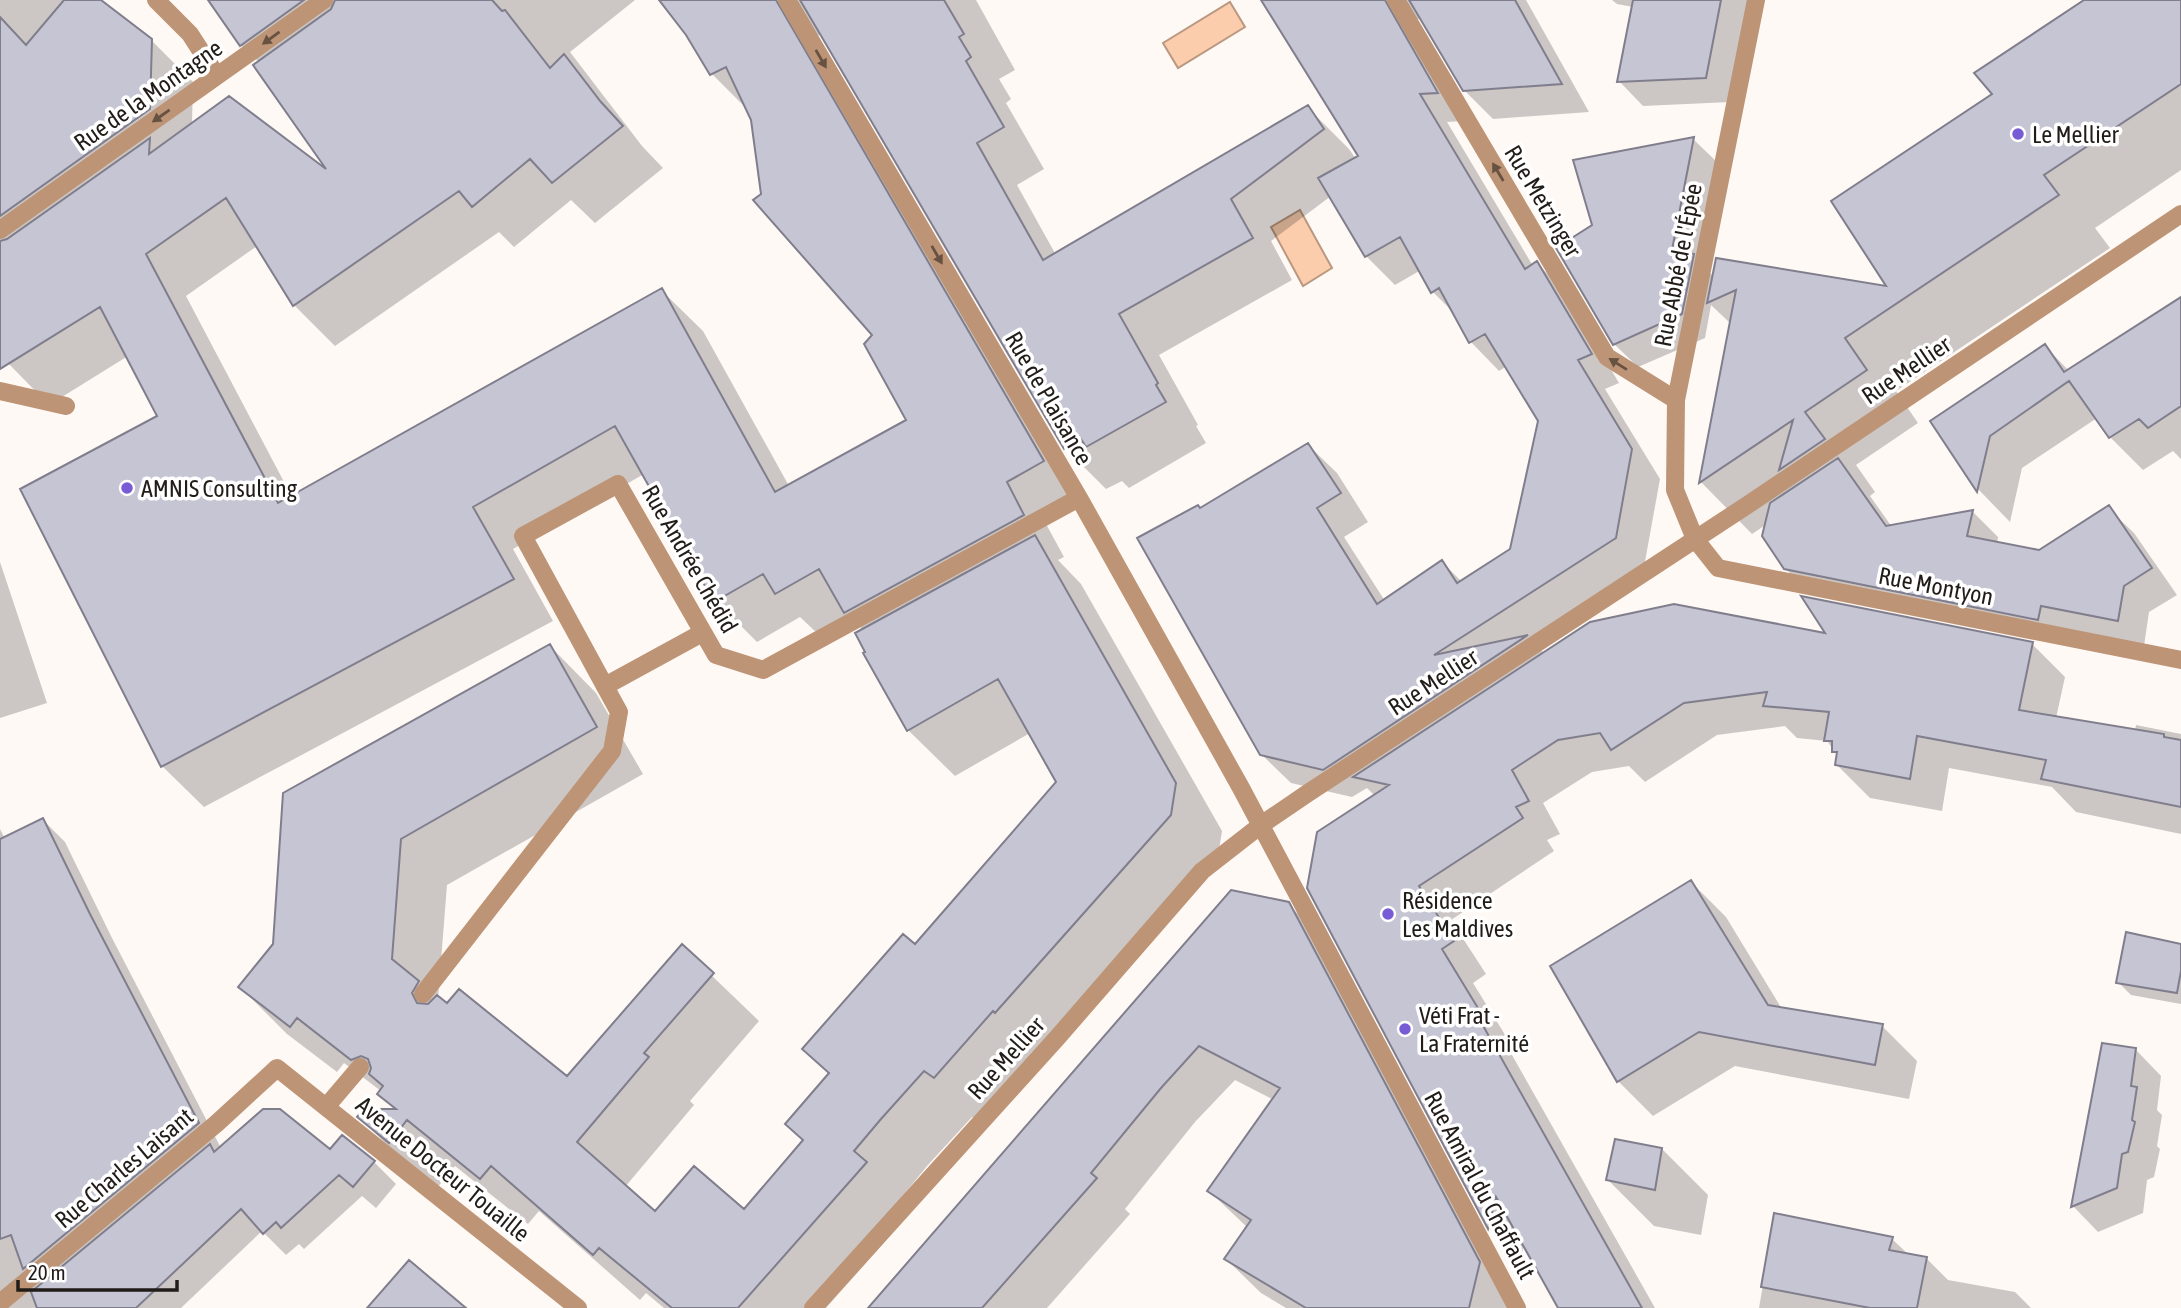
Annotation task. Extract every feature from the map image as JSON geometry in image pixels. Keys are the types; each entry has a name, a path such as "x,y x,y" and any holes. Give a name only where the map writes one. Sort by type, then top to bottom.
{"street":[{"path":"156,0 190,34 217,76"},
{"name":"Rue de la Montagne","path":"0,230 324,0"},
{"name":"Rue de Plaisance","path":"787,0 1079,498 1261,825"},
{"name":"Rue Metzinger","path":"1396,0 1606,357 1675,400"},
{"name":"Rue Abbé de l'Épée","path":"1695,539 1675,490 1675,400 1756,0"},
{"name":"Rue Mellier","path":"813,1308 1057,1038 1202,871 1261,825 2181,214"},
{"path":"0,391 66,406"},
{"name":"Rue Andrée Chédid","path":"423,994 612,751 619,712 523,536 618,484 716,655 763,670 1079,498"},
{"name":"Rue Montyon","path":"1695,539 1718,568 2181,660"},
{"path":"605,686 702,633"},
{"name":"Rue Amiral du Chaffault","path":"1261,825 1517,1308"},
{"path":"326,1107 360,1067"},
{"name":"Avenue Docteur Touaille","path":"277,1068 578,1308"},
{"name":"Rue Charles Laisant","path":"0,1303 216,1124 277,1068"}],"shaded area":[{"path":"1230,2 1245,27 1178,68 1163,43"},
{"path":"1300,210 1332,268 1303,286 1271,227"}],"building":[{"path":"64,0 101,0 152,39 150,109 0,216 0,17 26,45"},
{"path":"208,0 304,0 240,46"},
{"path":"335,0 492,0 502,11 505,10 550,68 564,54 623,126 552,183 530,159 472,207 459,191 293,306 226,198 146,254 278,503 662,288 775,492 906,420 864,344 872,335 753,200 761,194 751,120 726,67 710,75 686,35 659,0 776,0 1044,461 1007,482 1024,515 844,613 819,569 775,594 763,574 714,602 615,426 473,507 514,579 161,767 20,489 157,416 100,307 0,369 0,241 7,239 150,138 149,154 229,96 326,169 253,65 331,9"},
{"path":"800,0 944,0 964,34 959,37 971,57 966,61 1004,127 977,143 1043,260 1308,105 1324,129 1231,199 1253,238 1119,314 1166,402 1086,447 1081,439 1064,449"},
{"path":"1261,0 1385,0 1438,93 1420,94 1525,269 1537,261 1592,354 1578,360 1632,449 1616,538 1434,655 1528,635 1323,770 1260,755 1137,538 1198,505 1200,508 1308,443 1341,493 1317,508 1377,604 1442,560 1457,583 1510,549 1538,421 1485,334 1469,343 1439,288 1431,293 1400,237 1365,257 1318,178 1358,156"},
{"path":"1409,0 1515,0 1562,84 1463,91"},
{"path":"1633,0 1721,0 1706,78 1617,82"},
{"name":"Le Mellier","path":"2084,0 2181,0 2181,84 2044,175 2059,195 1845,338 1867,370 1805,412 1825,439 1779,470 1793,420 1699,483 1736,290 1707,303 1716,258 1886,286 1831,201 1992,94 1974,73"},
{"path":"1694,137 1672,250 1694,254 1682,314 1613,345 1556,248 1592,225 1573,160"},
{"path":"2181,297 2181,406 2148,428 2139,419 2109,438 2069,381 1990,436 1977,492 1930,421 2045,344 2064,372"},
{"path":"1838,458 1886,526 1973,510 1967,536 2039,550 2109,505 2152,568 2124,586 2118,621 2041,606 2038,620 1784,569 1762,536 1770,503"},
{"path":"1035,535 1176,783 1171,815 934,1078 924,1071 881,1119 854,1151 867,1162 738,1308 672,1308 599,1248 593,1255 491,1166 480,1179 407,1120 389,1143 357,1117 364,1109 396,1109 377,1094 383,1086 369,1074 371,1068 368,1059 361,1056 351,1060 297,1018 290,1027 238,987 273,944 283,793 550,644 597,727 401,839 392,959 419,981 412,993 417,1003 428,1004 437,995 447,1003 459,989 567,1076 682,944 714,973 644,1053 649,1057 577,1142 655,1211 694,1166 744,1209 803,1140 785,1124 829,1073 802,1049 903,934 915,944 1056,782 998,679 907,731 863,653 865,652 855,633"},
{"path":"1801,596 2033,642 2019,710 2164,734 2164,737 2181,740 2181,807 2041,779 2046,760 1917,736 1910,779 1835,765 1837,752 1832,752 1832,741 1824,741 1829,712 1763,706 1767,692 1684,703 1611,750 1600,733 1558,740 1512,770 1529,801 1516,807 1523,818 1419,886 1454,941 1442,949 1481,1013 1477,1015 1642,1308 1558,1308 1496,1197 1488,1229 1307,888 1317,832 1389,785 1353,777 1590,622 1674,604 1825,633"},
{"path":"43,818 199,1123 23,1269 11,1235 0,1239 0,839"},
{"path":"1691,880 1768,1005 1883,1024 1875,1065 1699,1032 1617,1082 1550,966"},
{"path":"1231,890 1289,902 1480,1262 1469,1308 1306,1308 1224,1259 1251,1220 1207,1191 1280,1088 1199,1046 1091,1173 1097,1178 982,1308 868,1308"},
{"path":"2126,932 2181,944 2181,971 2177,993 2116,983"},
{"path":"2102,1043 2136,1048 2131,1086 2137,1087 2132,1120 2135,1122 2128,1152 2122,1154 2117,1188 2071,1207"},
{"path":"263,1109 280,1109 330,1149 342,1135 375,1161 353,1187 339,1175 281,1228 276,1222 263,1234 241,1209 136,1308 37,1308 31,1292 210,1144 214,1152"},
{"path":"1615,1139 1662,1148 1655,1190 1606,1180"},
{"path":"1774,1213 1893,1237 1889,1250 1927,1257 1917,1308 1870,1308 1761,1287"},
{"path":"409,1260 466,1308 367,1308"}],"place":[{"name":"Le Mellier","path":"2018,134"},
{"name":"AMNIS Consulting","path":"127,488"},
{"name":"Résidence Les Maldives","path":"1388,914"},
{"name":"Véti Frat - La Fraternité","path":"1405,1029"}]}
